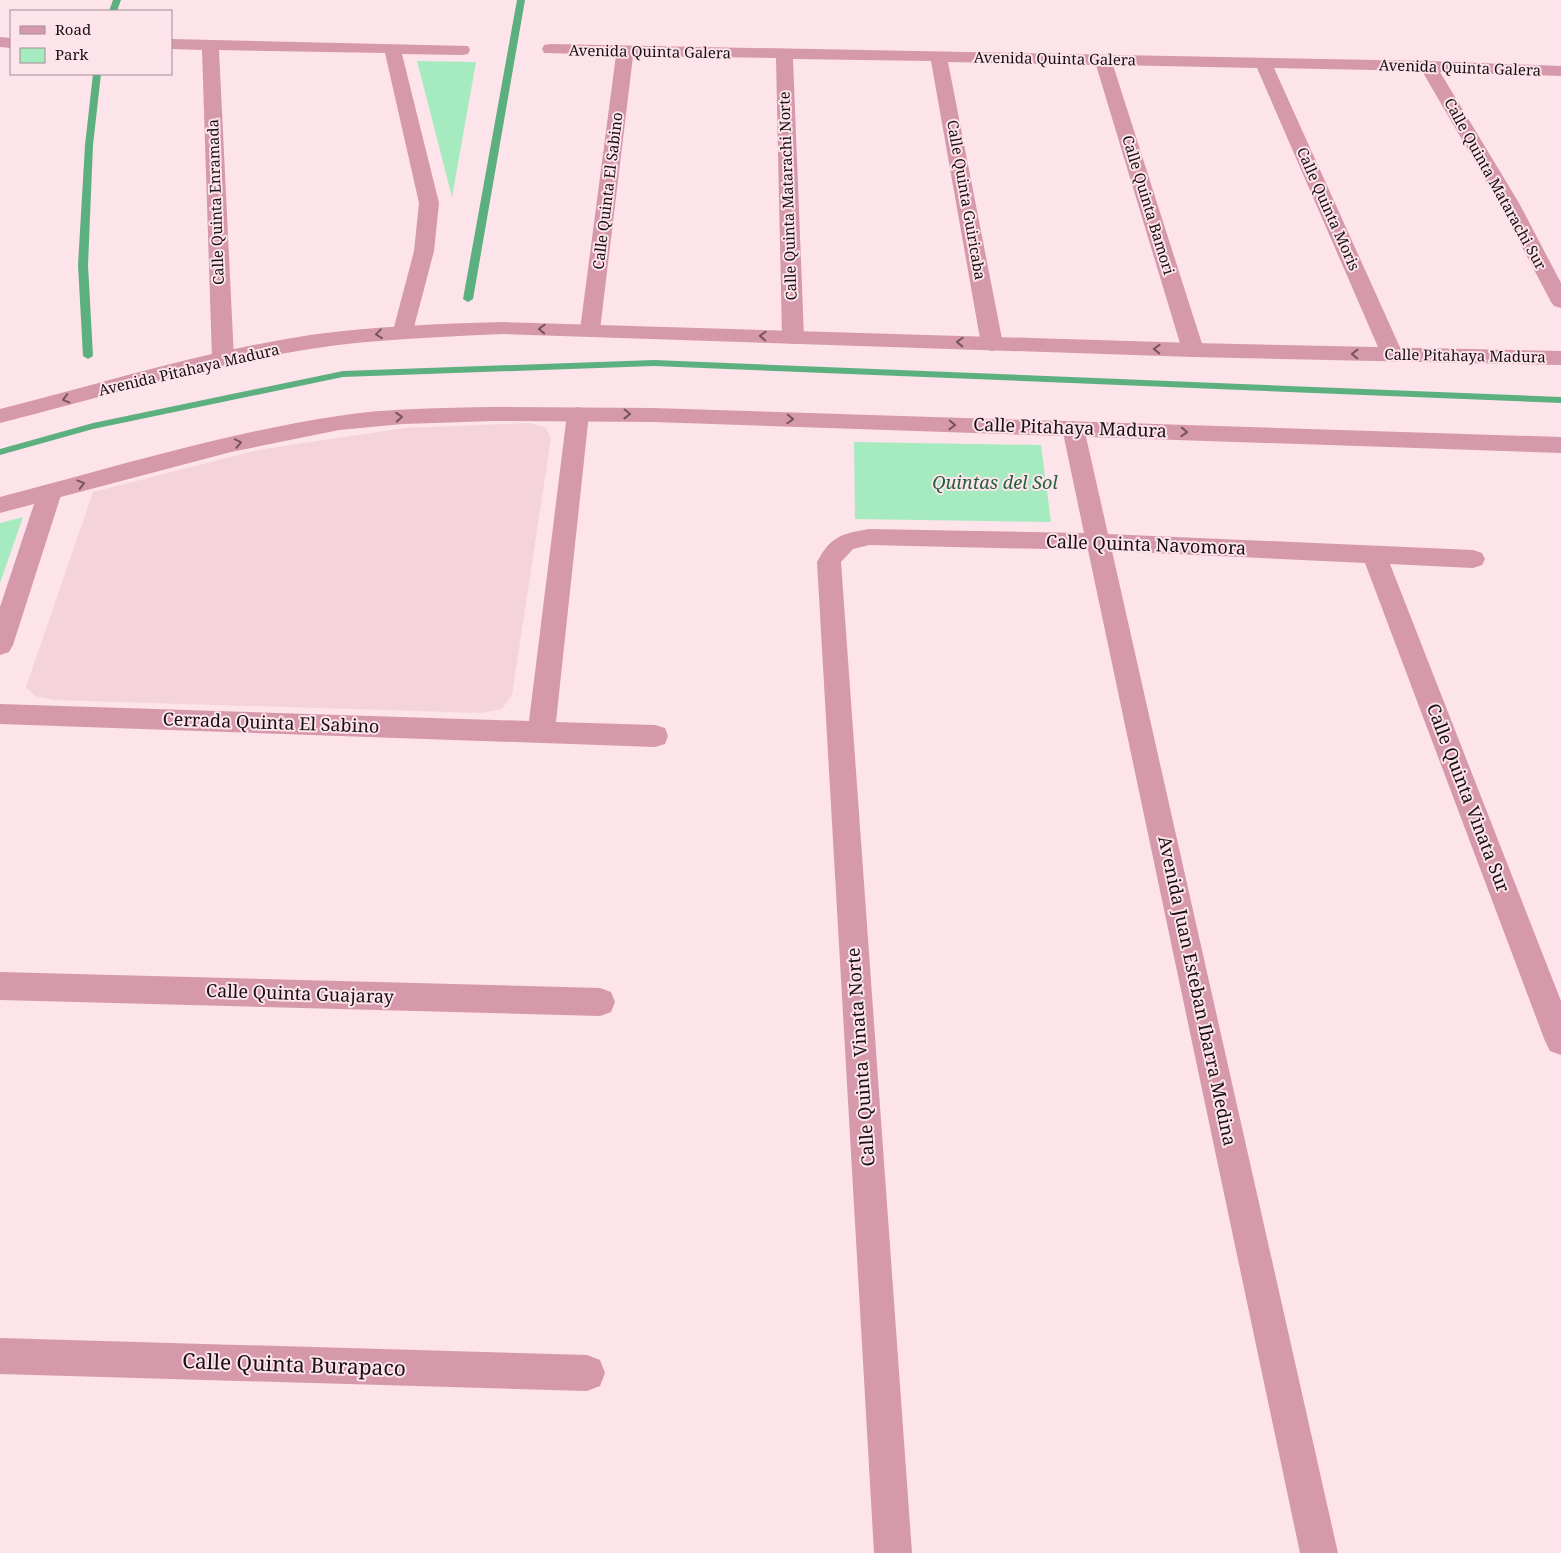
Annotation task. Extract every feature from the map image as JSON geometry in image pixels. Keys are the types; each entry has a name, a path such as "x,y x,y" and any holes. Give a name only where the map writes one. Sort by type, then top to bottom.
{"street":[{"path":"172,44 462,50"},
{"name":"Calle Quinta Enramada","path":"210,45 223,359"},
{"path":"394,50 429,203 429,224 426,242 404,331"},
{"name":"Avenida Quinta Galera","path":"550,50 1428,66 1561,71"},
{"name":"Calle Quinta El Sabino","path":"590,330 625,52"},
{"name":"Calle Quinta Matarachi Norte","path":"784,54 793,337"},
{"name":"Calle Quinta Guiricaba","path":"939,57 992,344"},
{"name":"Calle Quinta Bamori","path":"1103,60 1193,350"},
{"name":"Calle Quinta Moris","path":"1263,63 1392,354"},
{"name":"Calle Quinta Matarachi Sur","path":"1428,66 1509,203 1561,302"},
{"name":"Avenida Pitahaya Madura","path":"0,416 223,359 310,342 404,331 503,328 590,330"},
{"name":"Calle Pitahaya Madura","path":"590,330 1193,350 1561,358"},
{"path":"0,505 231,444 339,423 403,417 578,414 542,732"},
{"name":"Calle Pitahaya Madura","path":"578,414 1073,428 1561,445"},
{"name":"Avenida Juan Esteban Ibarra Medina","path":"1073,428 1100,542 1319,1553"},
{"path":"0,645 50,492"},
{"name":"Calle Quinta Navomora","path":"829,562 835,549 847,541 869,538 1100,542 1473,559"},
{"name":"Calle Quinta Vinata Sur","path":"1374,555 1561,1041"},
{"name":"Calle Quinta Vinata Norte","path":"829,562 893,1553"},
{"name":"Cerrada Quinta El Sabino","path":"0,714 655,736"},
{"name":"Calle Quinta Guajaray","path":"0,986 600,1002"},
{"name":"Calle Quinta Burapaco","path":"0,1356 588,1373"}],"shaded area":[{"path":"529,423 545,427 551,438 512,695 502,709 481,713 54,700 35,696 26,687 93,492 258,450 404,428"}],"green space":[{"path":"417,61 476,62 452,197"},
{"name":"Quintas del Sol","path":"854,442 1041,445 1051,522 855,519"},
{"path":"23,517 0,583 0,523"}],"waterway":[{"path":"113,10 117,0"},
{"path":"468,299 521,0"},
{"path":"88,356 83,265 89,145 97,75"},
{"path":"0,452 93,426 343,374 654,363 1561,400"}]}
